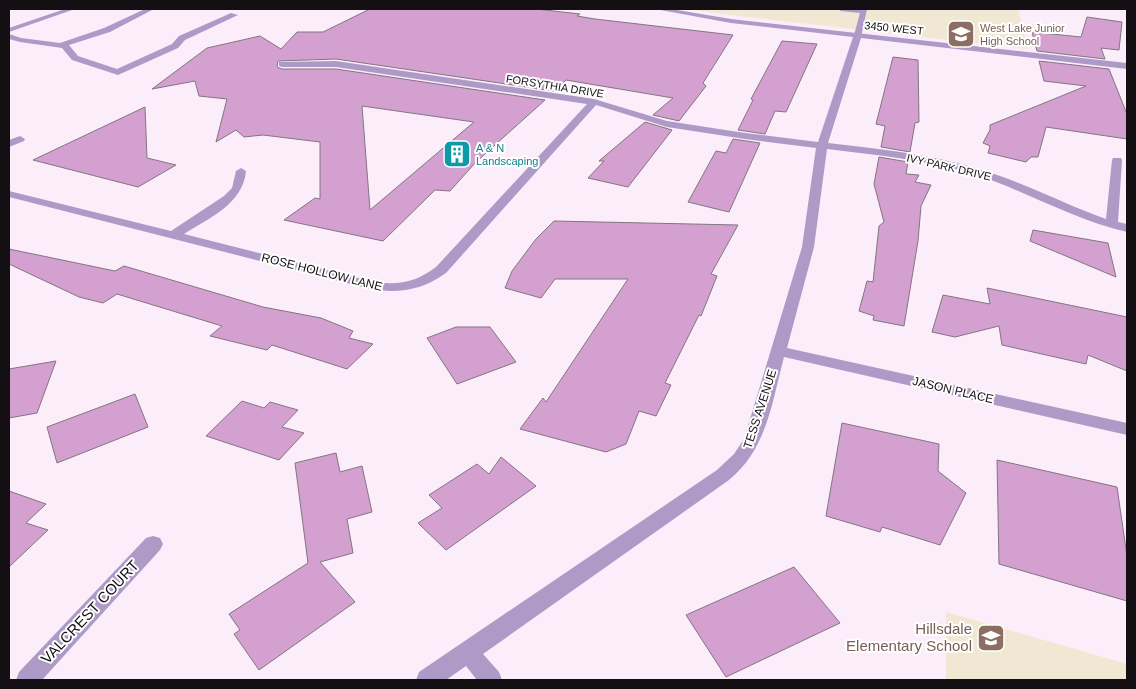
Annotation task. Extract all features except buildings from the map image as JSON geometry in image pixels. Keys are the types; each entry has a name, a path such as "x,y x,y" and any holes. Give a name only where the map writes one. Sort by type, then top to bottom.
{"street":[{"path":"9,30 71,9"},
{"path":"61,45 108,30 150,9"},
{"name":"3450 WEST","path":"659,9 731,21 1127,66"},
{"name":"TESS AVENUE","path":"427,680 737,464 747,452 753,439 808,247 822,145 864,11 841,9"},
{"path":"11,39 68,47 75,58 118,72 175,46 182,38 234,15"},
{"name":"FORSYTHIA DRIVE","path":"282,64 336,64 594,102 608,105 644,119 666,124 822,145"},
{"name":"ROSE HOLLOW LANE","path":"9,194 370,286 394,289 414,286 426,282 441,270 594,102"},
{"path":"9,144 20,139"},
{"name":"IVY PARK DRIVE","path":"822,145 910,158 975,171 1011,183 1070,210 1112,225 1127,228"},
{"path":"1112,225 1117,160"},
{"path":"174,235 235,192 240,183 242,171"},
{"name":"JASON PLACE","path":"778,351 1127,429"},
{"name":"VALCREST COURT","path":"27,680 153,544"},
{"path":"467,651 492,680"}],"shaded area":[{"name":"West Lake Junior High School","path":"688,9 1018,9 1028,49 746,17"},
{"name":"Hillsdale Elementary School","path":"946,612 1127,664 1127,680 946,680"}],"place":[{"name":"West Lake Junior High School","path":"961,34"},
{"name":"A & N Landscaping","path":"457,154"},
{"name":"Hillsdale Elementary School","path":"991,638"}]}
